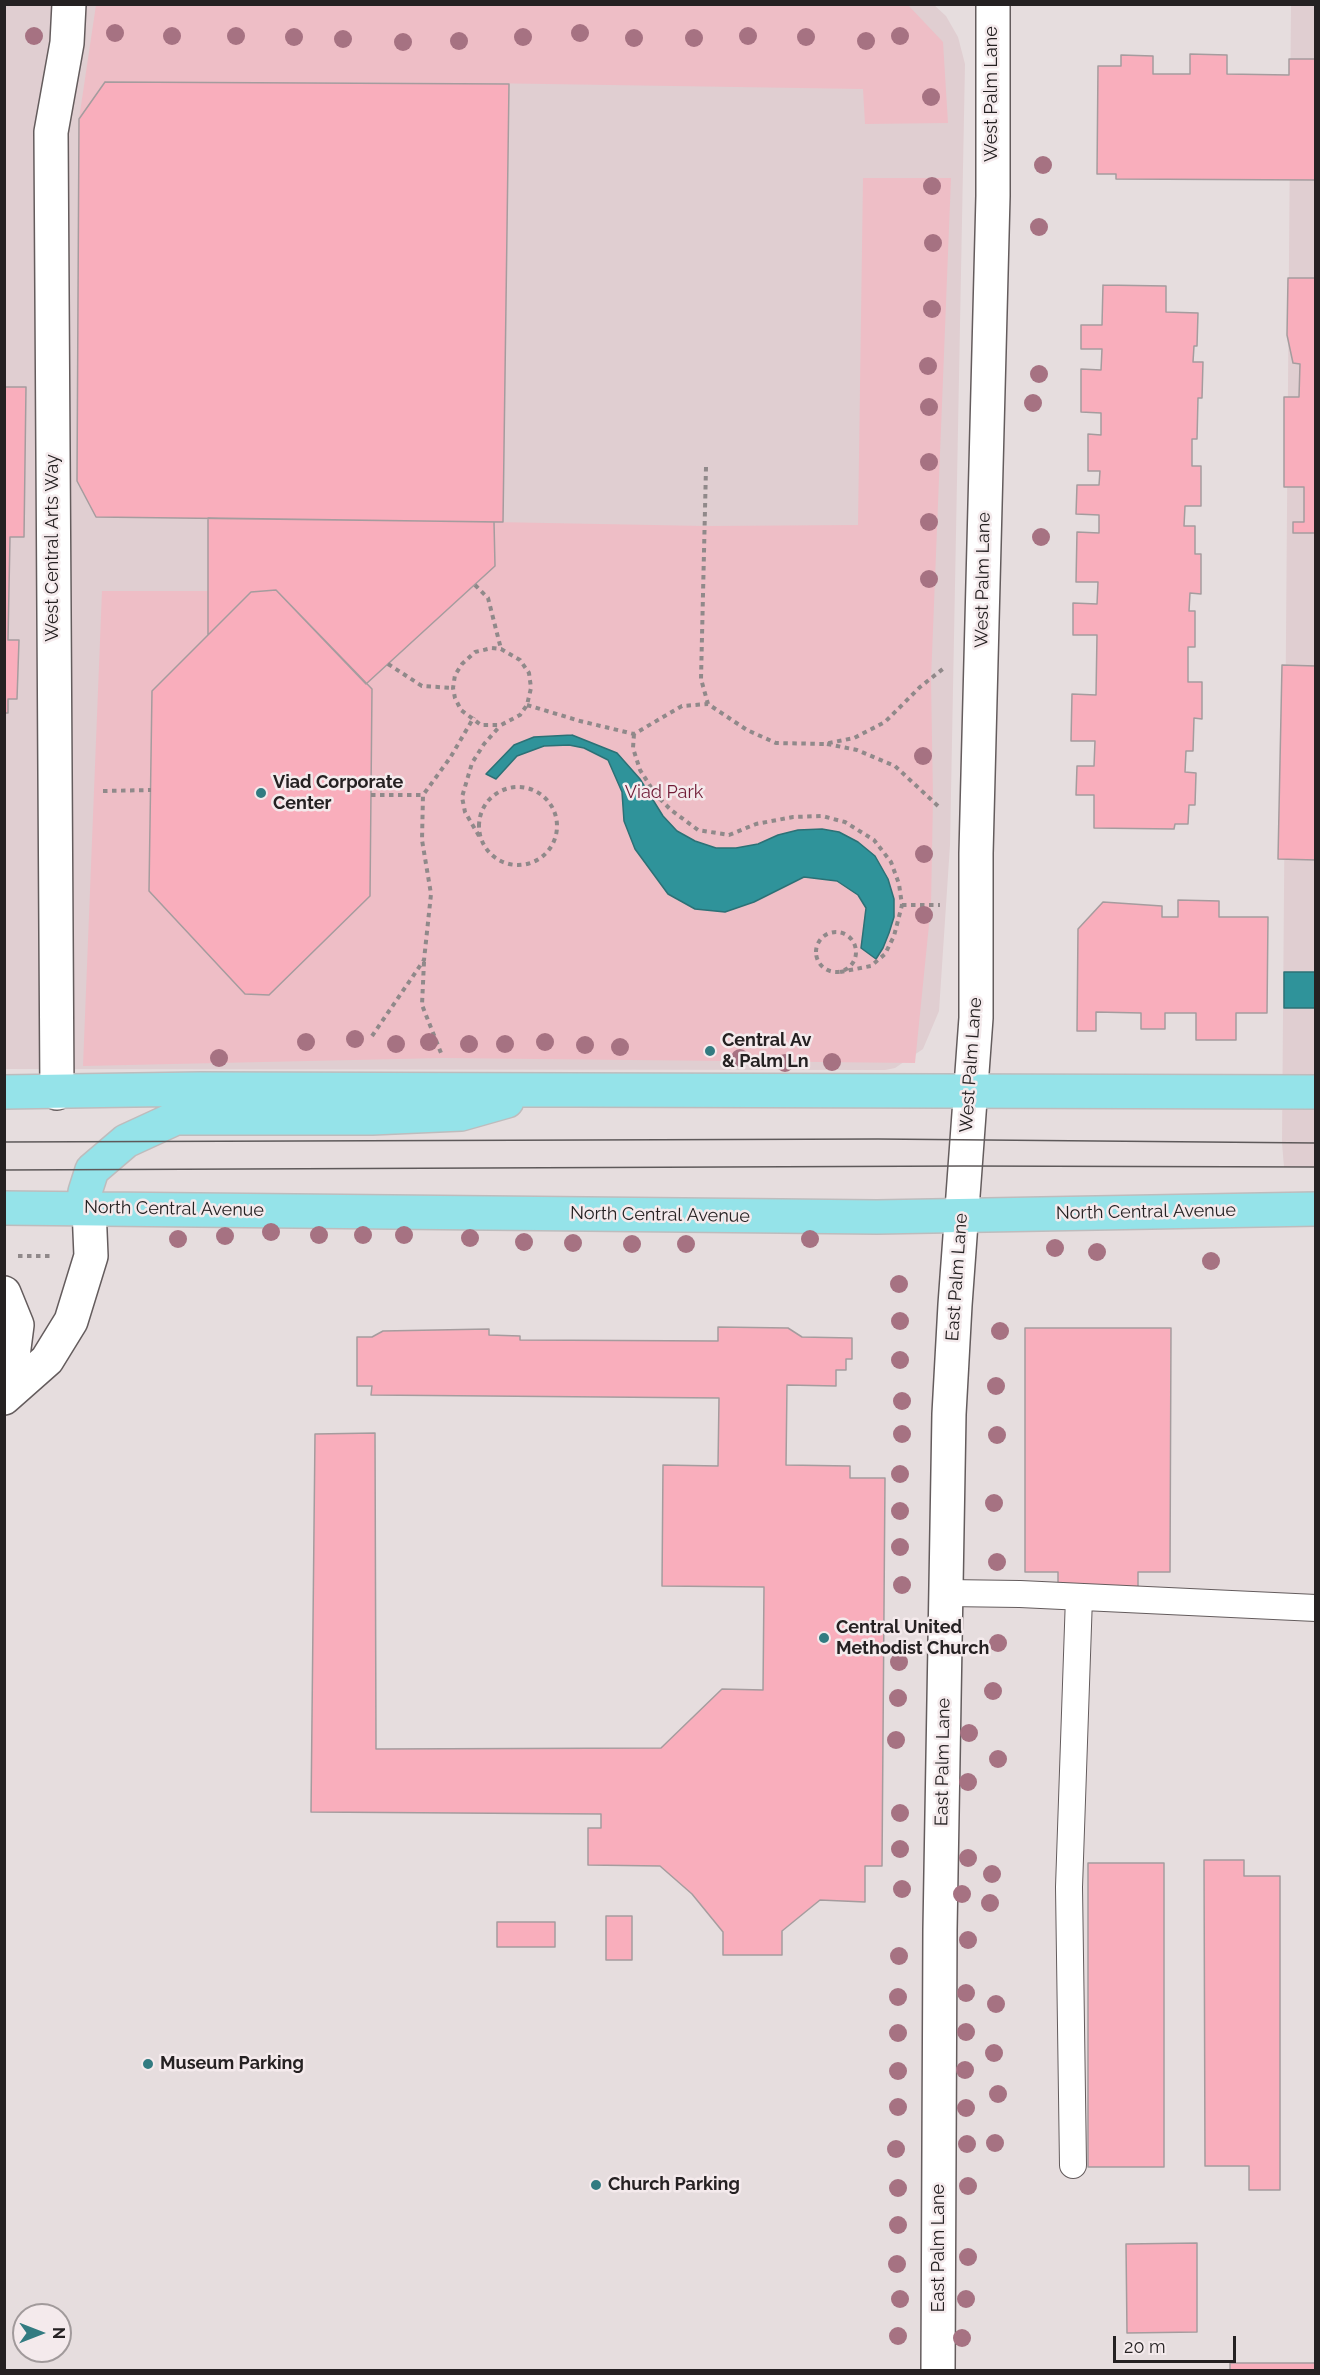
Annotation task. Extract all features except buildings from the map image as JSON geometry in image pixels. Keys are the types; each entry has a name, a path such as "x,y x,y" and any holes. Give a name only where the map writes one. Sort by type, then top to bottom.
{"main road":[{"path":"4,1092 57,1093 200,1089 1316,1092"},
{"path":"89,1208 85,1192 92,1170 126,1142 176,1118 372,1118 461,1114 544,1091"},
{"name":"North Central Avenue","path":"4,1208 877,1217 1316,1209"}],"street":[{"name":"West Central Arts Way","path":"57,1093 51,132 67,43 69,4"},
{"name":"West Palm Lane","path":"965,1155 976,1018 976,853 993,196 993,4"},
{"name":"East Palm Lane","path":"938,2370 940,1943 949,1414 965,1155"},
{"path":"4,1398 47,1360 71,1321 91,1256 89,1208"},
{"path":"4,1293 17,1325 13,1356 4,1378"}],"lane":[{"path":"946,1593 1316,1608"},
{"path":"1072,2165 1069,1887 1079,1597"}],"path":[{"path":"706,467 701,679 708,704"},
{"path":"475,585 488,598 501,649"},
{"path":"824,744 854,738 885,722 920,687 982,639"},
{"path":"480,837 481,814 486,803 499,791 518,787 527,788 545,799 554,812 557,826 552,844 545,854 526,864 507,864 490,854 465,812 462,797 472,763 484,744 501,725 520,715 527,705 531,688 529,673 520,660 501,649 492,648 475,652 462,664 455,675 453,688 461,710 474,717 481,725 501,725"},
{"path":"388,664 422,686 453,688"},
{"path":"527,705 634,734 682,706 708,704 747,730 776,743 824,744 857,750 895,766 933,799 976,853"},
{"path":"455,1090 422,1005 431,894 422,840 423,795 450,758 474,717"},
{"path":"634,734 633,748 640,770 656,795 671,810 698,830 729,835 756,824 822,816 845,822 874,840 891,862 899,884 902,905 894,936 885,954 871,966 840,972 830,972 822,967 816,953 820,940 827,934 836,932 850,938 855,945 856,953 850,967 840,972"},
{"path":"103,791 151,790"},
{"path":"371,795 423,795"},
{"path":"372,1036 424,960"},
{"path":"8,1256 54,1256"}],"shaded area":[{"path":"933,4 946,16 958,37 965,64 950,845 939,1011 923,1049 895,1068 885,1070 5,1069 4,5"},
{"path":"1315,4 1316,1167 1284,1167 1282,1143 1291,5"}],"green space":[{"path":"907,4 943,42 948,123 865,124 863,89 482,83 105,82 79,119 96,5"},
{"name":"Viad Park","path":"863,178 951,178 931,679 933,799 931,905 915,1063 443,1058 83,1066 102,591 208,591 208,635 151,790 149,891 245,994 370,896 372,689 366,684 495,566 494,522 705,526 858,525"}],"water":[{"path":"572,735 617,753 640,779 663,816 677,831 695,841 716,848 736,848 758,844 778,835 798,830 822,829 839,832 858,842 875,856 888,879 894,899 894,917 883,948 876,959 861,948 866,908 858,895 837,881 804,877 754,902 725,912 695,909 668,894 635,849 624,821 622,792 608,760 584,748 569,745 544,746 517,756 496,779 486,774 514,745 534,737"},
{"path":"1284,972 1315,972 1315,1008 1284,1008"}],"tram line":[{"path":"4,1142 878,1139 1316,1143"},
{"path":"4,1170 964,1166 1316,1167"}],"place":[{"name":"Viad Corporate Center","path":"261,793"},
{"name":"Central Av & Palm Ln","path":"710,1051"},
{"name":"Central United Methodist Church","path":"824,1638"},
{"name":"Museum Parking","path":"148,2064"},
{"name":"Church Parking","path":"596,2185"}]}
